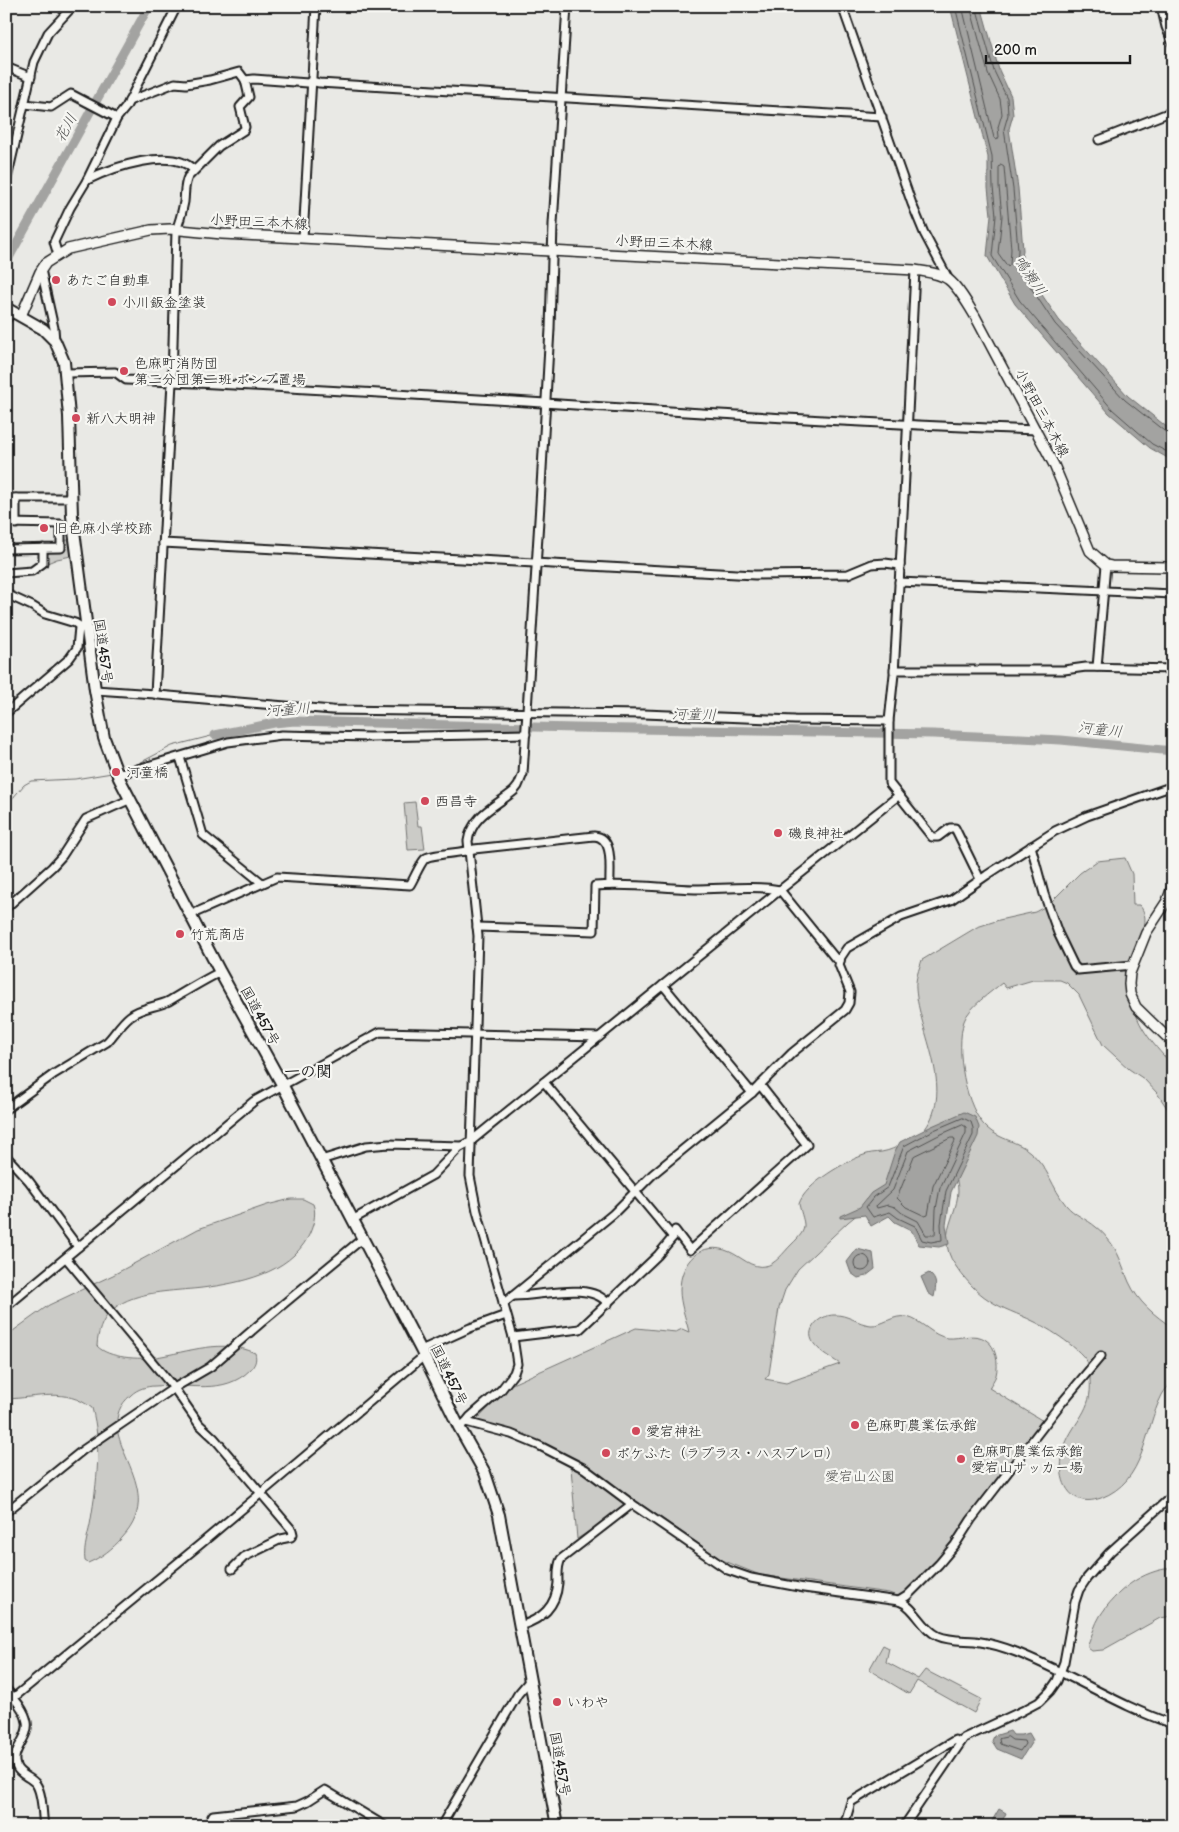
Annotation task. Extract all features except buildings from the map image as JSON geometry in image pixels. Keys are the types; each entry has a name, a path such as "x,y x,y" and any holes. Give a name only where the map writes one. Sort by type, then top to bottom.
{"highway":[{"name":"国道457号","path":"13,312 43,329 55,341 66,373 71,498 83,628 104,738 119,777 190,915 283,1086 422,1353 462,1425 485,1473 499,1515 557,1826"}],"main road":[{"name":"小野田三本木線","path":"13,312 46,263 58,255 78,246 151,230 915,270 932,273 949,280 968,304 1054,465 1086,543 1096,557 1106,565"},
{"path":"1106,565 1168,567 1173,569"},
{"path":"1173,885 1167,901 1146,933 1133,965 1129,984 1133,1001 1140,1011 1173,1043"}],"street":[{"path":"6,183 34,62 48,33 73,6"},
{"path":"58,255 54,242 70,208 87,180 116,118 129,102 177,6"},
{"path":"303,238 316,6"},
{"path":"462,1425 501,1390 514,1373 517,1364 513,1337 472,1189 470,1142 478,955 477,928 468,851 470,834 479,818 507,797 518,786 523,774 566,6"},
{"path":"842,6 912,204 924,233 949,280"},
{"path":"1161,6 1166,27 1173,44"},
{"path":"6,67 31,77"},
{"path":"129,102 175,83 202,82 239,72 245,80 249,96 240,107 244,130 219,146 194,170 185,183 181,220 176,230 172,382 155,694"},
{"path":"245,80 308,83 311,81 882,117"},
{"path":"25,104 51,107 69,94 116,118"},
{"path":"1099,140 1173,110"},
{"path":"87,180 107,171 149,160 182,162 194,170"},
{"path":"915,270 890,722 889,783 932,837 938,837 950,828 955,828 980,879"},
{"path":"40,272 54,328 55,341"},
{"path":"6,320 13,312"},
{"path":"66,373 115,372 126,380 1036,430"},
{"path":"6,498 71,498"},
{"path":"16,498 16,524"},
{"path":"6,524 61,524 61,537 61,548 6,549"},
{"path":"61,537 74,537"},
{"path":"163,543 755,575 848,574 872,564 885,562 900,565"},
{"path":"6,572 32,571 43,563 43,548"},
{"path":"1097,667 1106,565"},
{"path":"899,582 1173,594"},
{"path":"6,594 45,614 75,623 83,628 77,648 69,659 6,713"},
{"path":"894,670 1064,670 1075,667 1173,669"},
{"path":"95,690 332,710 890,722"},
{"path":"119,777 124,773 228,742 282,735 369,737 526,733"},
{"path":"180,757 203,835 262,883"},
{"path":"503,1304 613,1214 653,1174 752,1093 792,1053 845,1010 849,1003 850,992 840,969 840,961 847,948 914,911 951,900 1055,831 1087,816 1173,786"},
{"path":"352,1220 432,1175 458,1148 470,1142 898,796"},
{"path":"6,908 57,862 86,819 131,799"},
{"path":"190,915 277,877 410,885 426,858 468,851 598,836 606,841 608,845 610,885"},
{"path":"1031,846 1058,933 1074,966 1078,970 1088,970 1133,965"},
{"path":"477,928 594,931 595,886 695,889 766,888 780,890 835,958 840,961"},
{"path":"6,1109 54,1074 107,1042 133,1014 167,1002 220,972"},
{"path":"663,985 752,1093"},
{"path":"6,1307 254,1101 380,1032 600,1037"},
{"path":"544,1082 673,1237"},
{"path":"513,1337 580,1329 658,1255 673,1237 675,1230 690,1250 807,1145 760,1085"},
{"path":"321,1160 366,1146 389,1144 463,1146"},
{"path":"6,1156 29,1181 78,1246"},
{"path":"6,1512 83,1450 174,1388 197,1376 221,1358 362,1239"},
{"path":"66,1258 174,1388 199,1424 214,1438 294,1534 244,1557 232,1569"},
{"path":"512,1296 568,1290 592,1293 604,1299 608,1304"},
{"path":"6,1704 203,1542 260,1492 304,1458 422,1353 470,1328 506,1315"},
{"path":"899,1600 906,1596 949,1552 1059,1406 1101,1356"},
{"path":"462,1425 511,1434 540,1446 585,1469 728,1570 804,1588 899,1600 908,1604 930,1630 939,1636 995,1645 1017,1653 1140,1712 1173,1724"},
{"path":"904,1826 960,1742 967,1735 1039,1702 1054,1686 1067,1648 1079,1590 1110,1552 1173,1495"},
{"path":"520,1626 534,1622 554,1602 561,1560 632,1504"},
{"path":"441,1826 518,1694 531,1680"},
{"path":"6,1689 24,1715 27,1726 25,1735 16,1753 16,1766 21,1774 35,1782 39,1790 44,1826"},
{"path":"844,1826 851,1802 955,1740 960,1742"},
{"path":"207,1826 214,1815 297,1806 313,1799 325,1790 385,1826"}],"green space":[{"path":"66,540 69,540 71,556 45,564 45,554 47,551 64,550"},
{"path":"415,802 418,826 422,826 425,849 408,850 404,803"},
{"name":"愛宕山公園","path":"1125,858 1132,874 1133,905 1139,905 1145,918 1132,962 1131,982 1133,1001 1142,1028 1173,1066 1173,1117 1157,1093 1144,1079 1129,1069 1103,1045 1079,995 1067,983 1060,980 1033,980 1006,988 1002,983 981,1000 967,1016 964,1021 961,1046 964,1078 973,1107 979,1119 992,1132 1020,1145 1036,1158 1046,1170 1066,1205 1097,1228 1111,1243 1129,1282 1142,1302 1173,1328 1174,1377 1162,1395 1141,1454 1127,1480 1116,1490 1094,1500 1082,1500 1075,1497 1066,1487 1061,1466 1063,1452 1089,1399 1089,1365 1073,1346 1056,1334 984,1297 958,1270 949,1252 947,1241 948,1230 958,1197 958,1185 954,1172 903,1177 848,1222 798,1269 785,1290 779,1308 769,1374 765,1379 786,1383 840,1364 818,1348 811,1338 814,1325 823,1318 839,1315 862,1323 875,1325 897,1317 907,1317 942,1337 977,1336 986,1340 992,1346 997,1366 995,1377 989,1388 1043,1421 907,1600 889,1593 760,1575 722,1560 637,1501 577,1539 570,1456 511,1432 483,1425 477,1420 510,1385 636,1328 676,1332 682,1329 689,1332 681,1301 681,1280 688,1262 701,1251 720,1249 730,1252 755,1266 769,1265 776,1261 803,1230 804,1222 799,1204 809,1189 838,1167 867,1154 890,1150 913,1139 925,1129 933,1113 937,1096 936,1078 918,1006 916,989 922,960 977,927 1035,912 1048,905 1080,873 1097,861"},
{"path":"291,1199 303,1199 313,1204 314,1216 313,1225 308,1237 299,1250 288,1260 262,1275 232,1283 168,1291 135,1298 120,1304 109,1314 101,1327 97,1346 116,1356 149,1358 218,1346 243,1349 255,1353 256,1358 250,1370 240,1378 229,1383 205,1387 152,1386 145,1387 131,1395 119,1410 117,1427 121,1444 135,1480 138,1499 135,1518 122,1538 114,1546 88,1563 85,1561 86,1540 98,1464 97,1435 92,1408 72,1398 61,1396 51,1395 6,1399 6,1336 49,1305 113,1275 198,1229 267,1205"},
{"path":"1173,1568 1173,1616 1160,1618 1103,1650 1092,1651 1088,1648 1100,1616 1122,1590 1140,1577"},
{"path":"883,1645 889,1648 886,1662 918,1679 925,1670 981,1699 974,1713 917,1681 909,1694 869,1670"}],"water":[{"name":"鳴瀬川","path":"950,6 981,6 999,70 1011,96 1013,115 1009,129 1018,188 1023,250 1021,263 1059,320 1128,396 1173,432 1173,461 1150,448 1109,413 1015,304 987,256 991,215 988,188 988,157"},
{"path":"964,1112 975,1117 979,1127 978,1136 951,1192 946,1225 949,1244 939,1247 919,1245 911,1230 895,1222 889,1216 871,1226 865,1215 840,1218 840,1216 860,1207 871,1193 884,1185 895,1151 900,1142"},
{"path":"857,1249 873,1253 875,1269 866,1276 858,1278 851,1273 847,1262"},
{"path":"929,1273 936,1284 934,1297 928,1293 921,1277"},
{"path":"1010,1731 1013,1735 1029,1733 1033,1740 1021,1759 997,1749 992,1741 994,1736"},
{"path":"999,1809 1006,1813 1000,1826 989,1826"}],"waterway":[{"name":"花川","path":"6,263 149,6"},
{"name":"河童川","path":"215,735 274,723 295,721 933,734 1061,740 1173,751"},
{"path":"128,769 172,746 215,735"},
{"path":"6,806 24,785 31,781 75,779 112,773"}],"place":[{"name":"あたご自動車","path":"56,280"},
{"name":"小川鈑金塗装","path":"112,302"},
{"name":"色麻町消防団 第二分団第二班 ポンプ置場","path":"124,371"},
{"name":"新八大明神","path":"76,418"},
{"name":"旧色麻小学校跡","path":"44,528"},
{"name":"河童橋","path":"116,772"},
{"name":"西昌寺","path":"425,801"},
{"name":"磯良神社","path":"778,833"},
{"name":"竹荒商店","path":"180,934"},
{"name":"色麻町農業伝承館","path":"855,1425"},
{"name":"愛宕神社","path":"636,1431"},
{"name":"ポケふた（ラプラス・ハスブレロ）","path":"606,1453"},
{"name":"色麻町農業伝承館 愛宕山サッカー場","path":"961,1459"},
{"name":"いわや","path":"557,1702"}],"district":[{"name":"一の関","path":"308,1072"}]}
